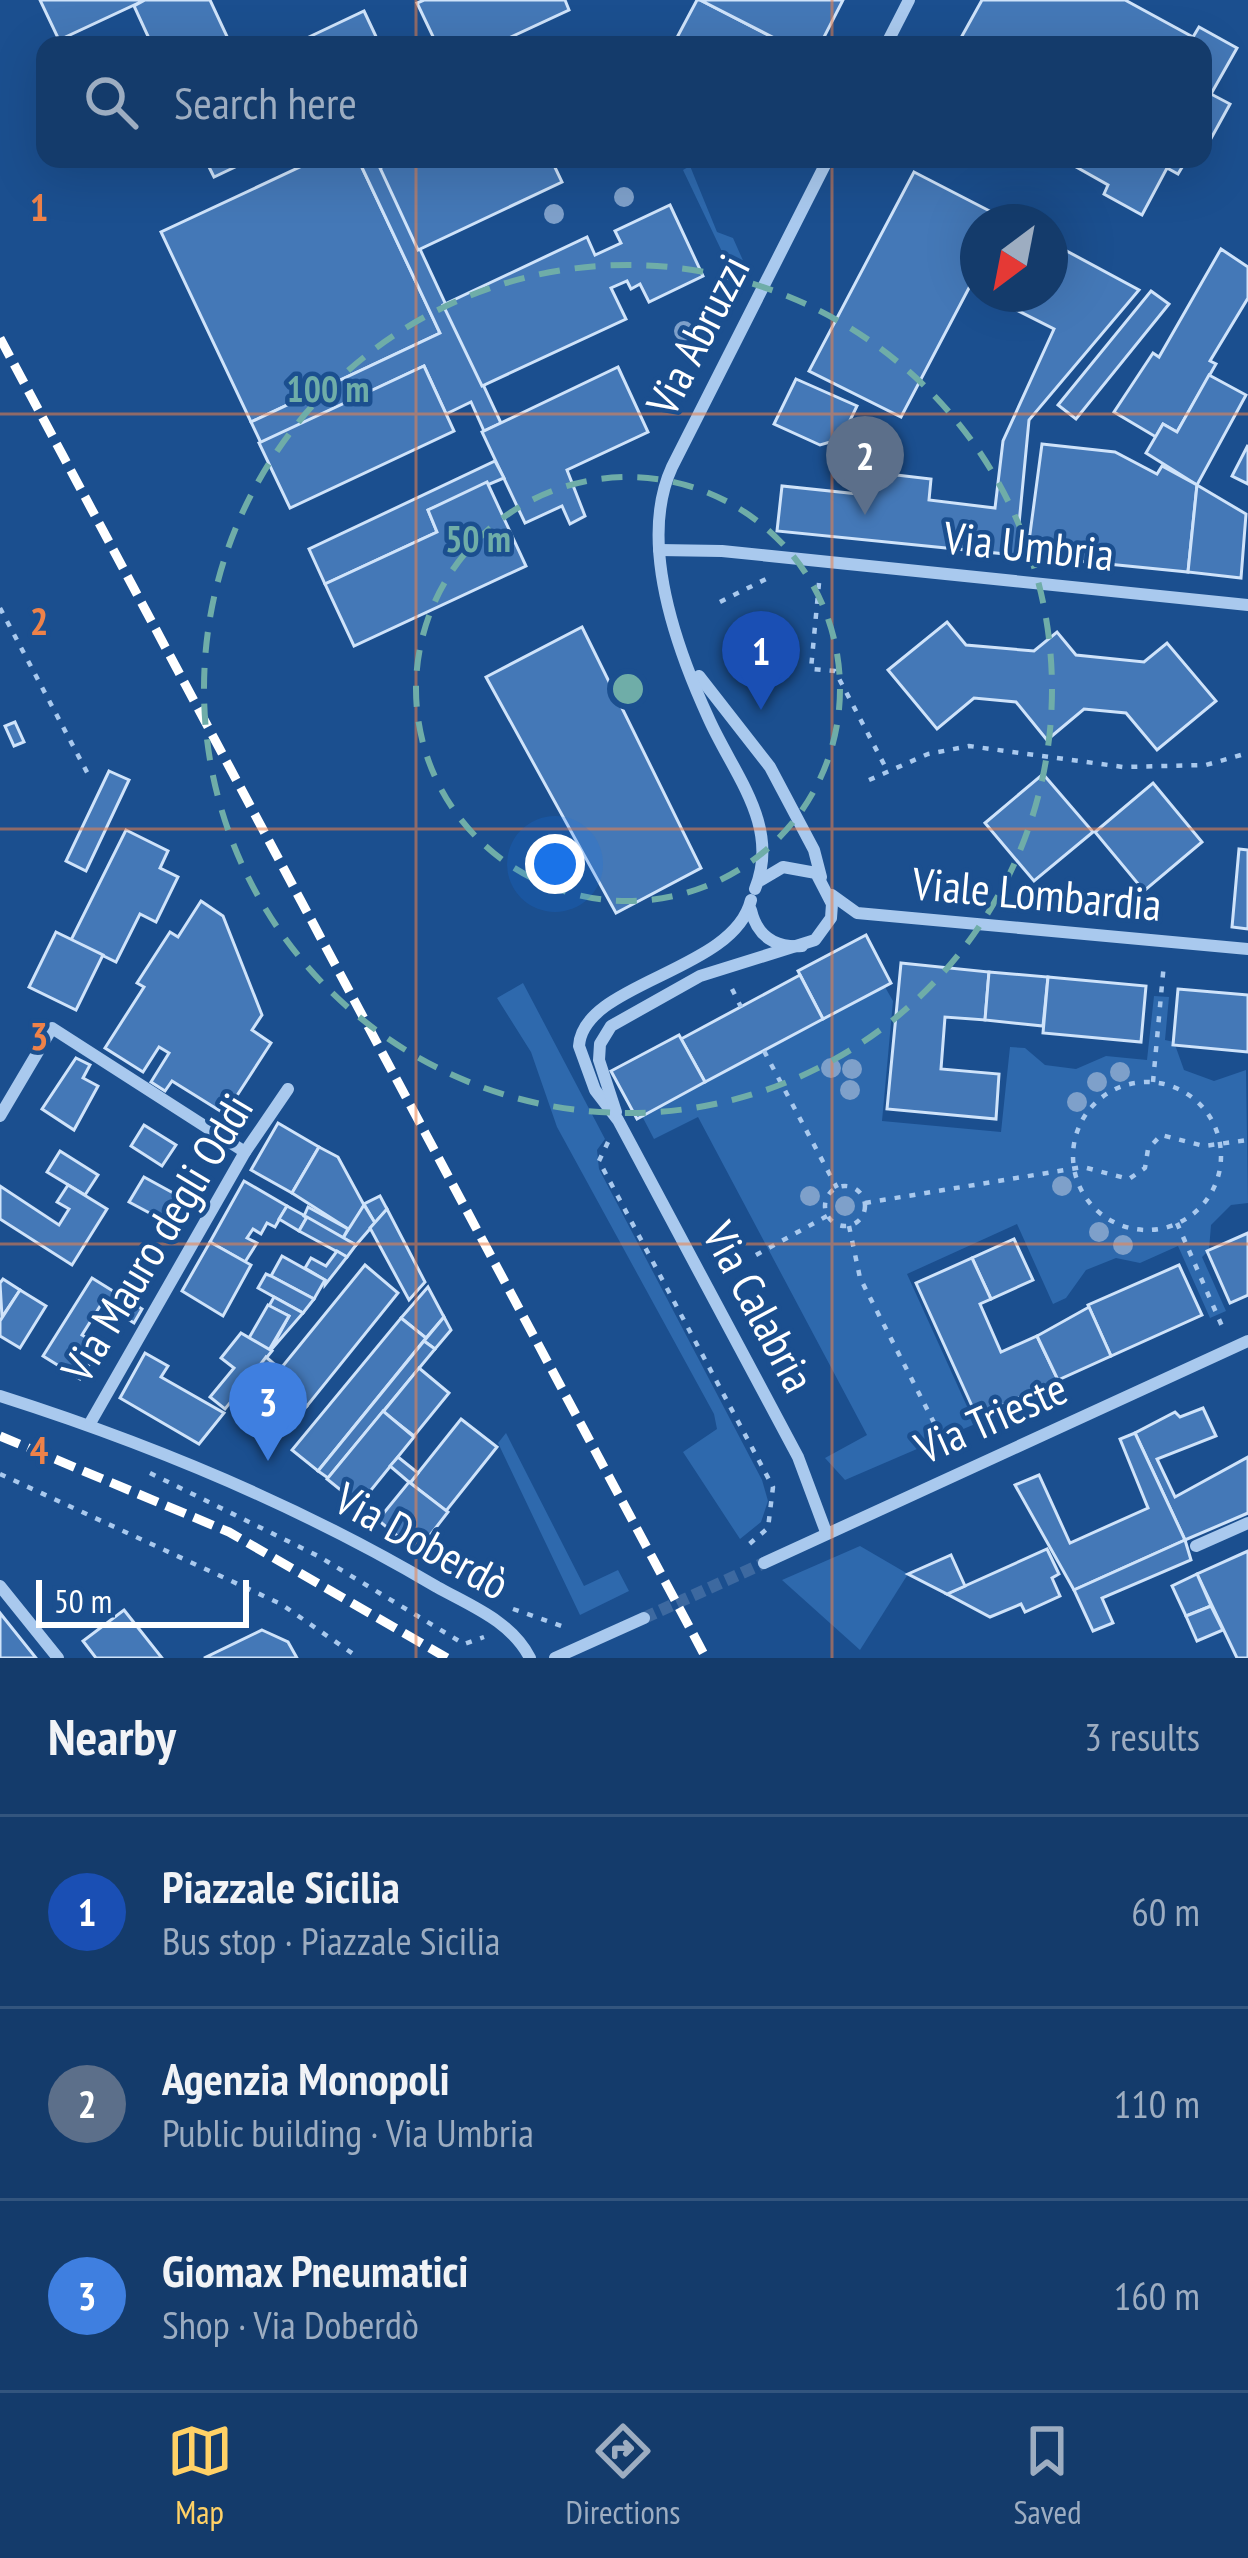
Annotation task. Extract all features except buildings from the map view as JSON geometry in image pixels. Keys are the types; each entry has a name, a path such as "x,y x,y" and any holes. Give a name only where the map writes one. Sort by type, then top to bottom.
{"street":[{"path":"891,36 909,0"},
{"name":"Via Abruzzi","path":"659,550 667,478 823,168"},
{"path":"659,550 686,655 706,715 760,821 764,856 753,895 764,935 775,944 802,946 815,940 831,918 827,886 814,850 770,766 686,655"},
{"name":"Via Umbria","path":"659,550 722,551 1248,605"},
{"name":"Viale Lombardia","path":"753,895 783,867 806,868 843,909 856,914 1248,949"},
{"name":"Via Calabria","path":"753,895 734,933 592,1016 582,1029 579,1046 588,1075 618,1120 798,1457 826,1532"},
{"name":"Via Calabria","path":"618,1120 599,1060 600,1044 611,1026 700,976 802,946"},
{"path":"0,1116 52,1028 245,1152"},
{"name":"Via Mauro degli Oddi","path":"89,1425 245,1152 288,1089"},
{"name":"Via Trieste","path":"764,1563 1248,1341"},
{"name":"Via Doberdò","path":"0,1396 89,1425 234,1484 381,1553 502,1624 530,1658"},
{"path":"1196,1546 1248,1523"},
{"path":"0,1586 58,1658"},
{"path":"555,1658 644,1618"}],"path":[{"path":"819,583 811,669 835,671 887,770"},
{"path":"0,608 89,776"},
{"path":"869,780 928,754 969,746 1123,767 1206,765 1248,753"},
{"path":"1153,1082 1166,942"},
{"path":"764,1051 837,1188"},
{"path":"1153,1082 1195,1100 1211,1120 1220,1144 1212,1192 1178,1223 1150,1229 1115,1222 1088,1200 1074,1168 1076,1133 1095,1103 1125,1085 1153,1082"},
{"path":"865,1203 1074,1168 1101,1168 1129,1179 1145,1168 1148,1149 1161,1135 1196,1145 1248,1140"},
{"path":"610,1140 600,1150 599,1161 773,1487 768,1528 747,1546"},
{"path":"827,1216 828,1196 837,1188 855,1189 865,1203"},
{"path":"849,1226 860,1219 865,1203"},
{"path":"827,1216 849,1226"},
{"path":"756,1255 827,1216"},
{"path":"1178,1223 1232,1348"},
{"path":"849,1226 860,1278 959,1472"},
{"path":"0,1474 281,1604 359,1658"}],"shaded area":[{"path":"691,168 717,232 733,238 745,265 726,260 683,170"},
{"path":"523,983 605,1139 597,1150 599,1169 762,1480 768,1501 761,1522 740,1539 683,1452 717,1429 714,1414 557,1127 531,1052 497,998"},
{"path":"885,987 893,1001 882,1121 1001,1132 1010,1047 1025,1048 1045,1065 1076,1069 1106,1056 1147,1060 1154,996 1169,997 1165,1040 1174,1042 1184,1070 1214,1081 1246,1070 1248,1203 1231,1205 1211,1225 1209,1250 1202,1257 1226,1311 1210,1318 1178,1246 1140,1263 1116,1258 1086,1270 1066,1298 1053,1304 1017,1224 907,1274 975,1424 845,1480 825,1458 867,1435 698,1117 654,1139 642,1116"},
{"path":"506,1433 584,1586 618,1570 629,1591 580,1615 498,1443"},
{"path":"860,1546 908,1574 860,1650 782,1580"}],"tunnel":[{"path":"644,1618 764,1563"}],"railway":[{"path":"0,338 706,1658"},
{"path":"0,1436 229,1532 447,1658"}],"place":[{"name":"Agenzia Monopoli","path":"865,515"},
{"name":"Piazzale Sicilia","path":"761,710"},
{"name":"Giomax Pneumatici","path":"268,1461"}]}
